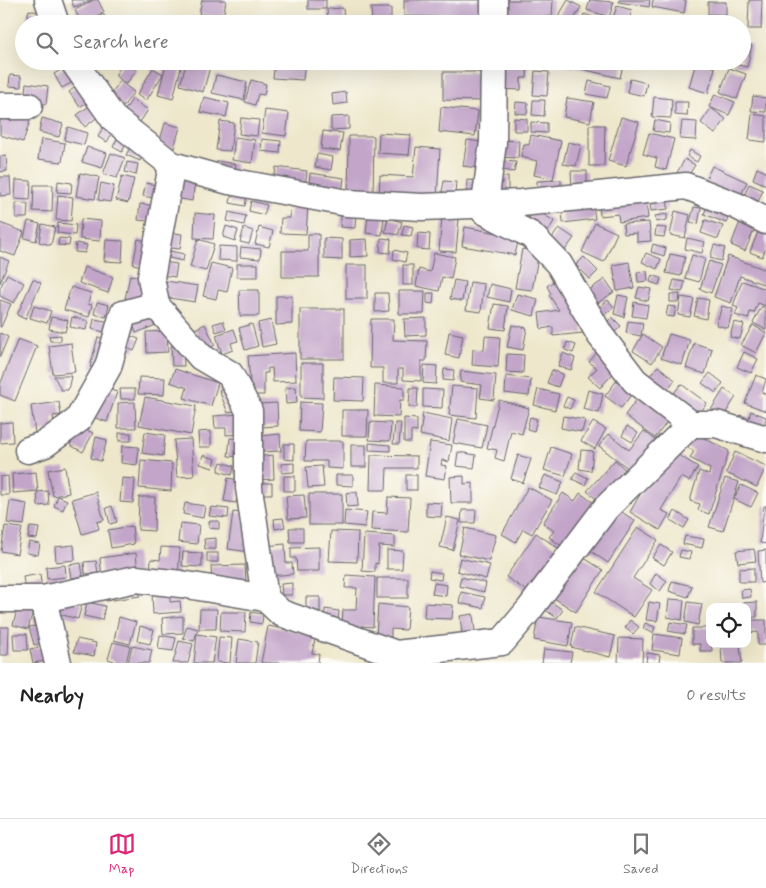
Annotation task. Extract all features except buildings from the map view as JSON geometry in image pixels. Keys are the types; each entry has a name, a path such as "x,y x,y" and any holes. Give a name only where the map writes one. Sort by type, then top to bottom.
{"street":[{"path":"48,0 53,15"},
{"path":"494,0 494,15"},
{"path":"79,70 114,118 172,165 229,181 347,203 422,207 521,203 686,186 737,206 766,221"},
{"path":"494,70 493,142 484,211 532,235 563,271 592,322 621,365 636,381 691,424 716,424 766,440"},
{"path":"0,106 29,106"},
{"path":"172,165 151,277 156,305 202,357 230,374 249,411 249,488 265,598"},
{"path":"28,450 45,444 78,420 108,367 123,314 156,305"},
{"path":"0,599 43,598 136,579 265,598 282,613 392,658 502,642 529,610 606,508 691,424"},
{"path":"43,598 58,663"}]}
